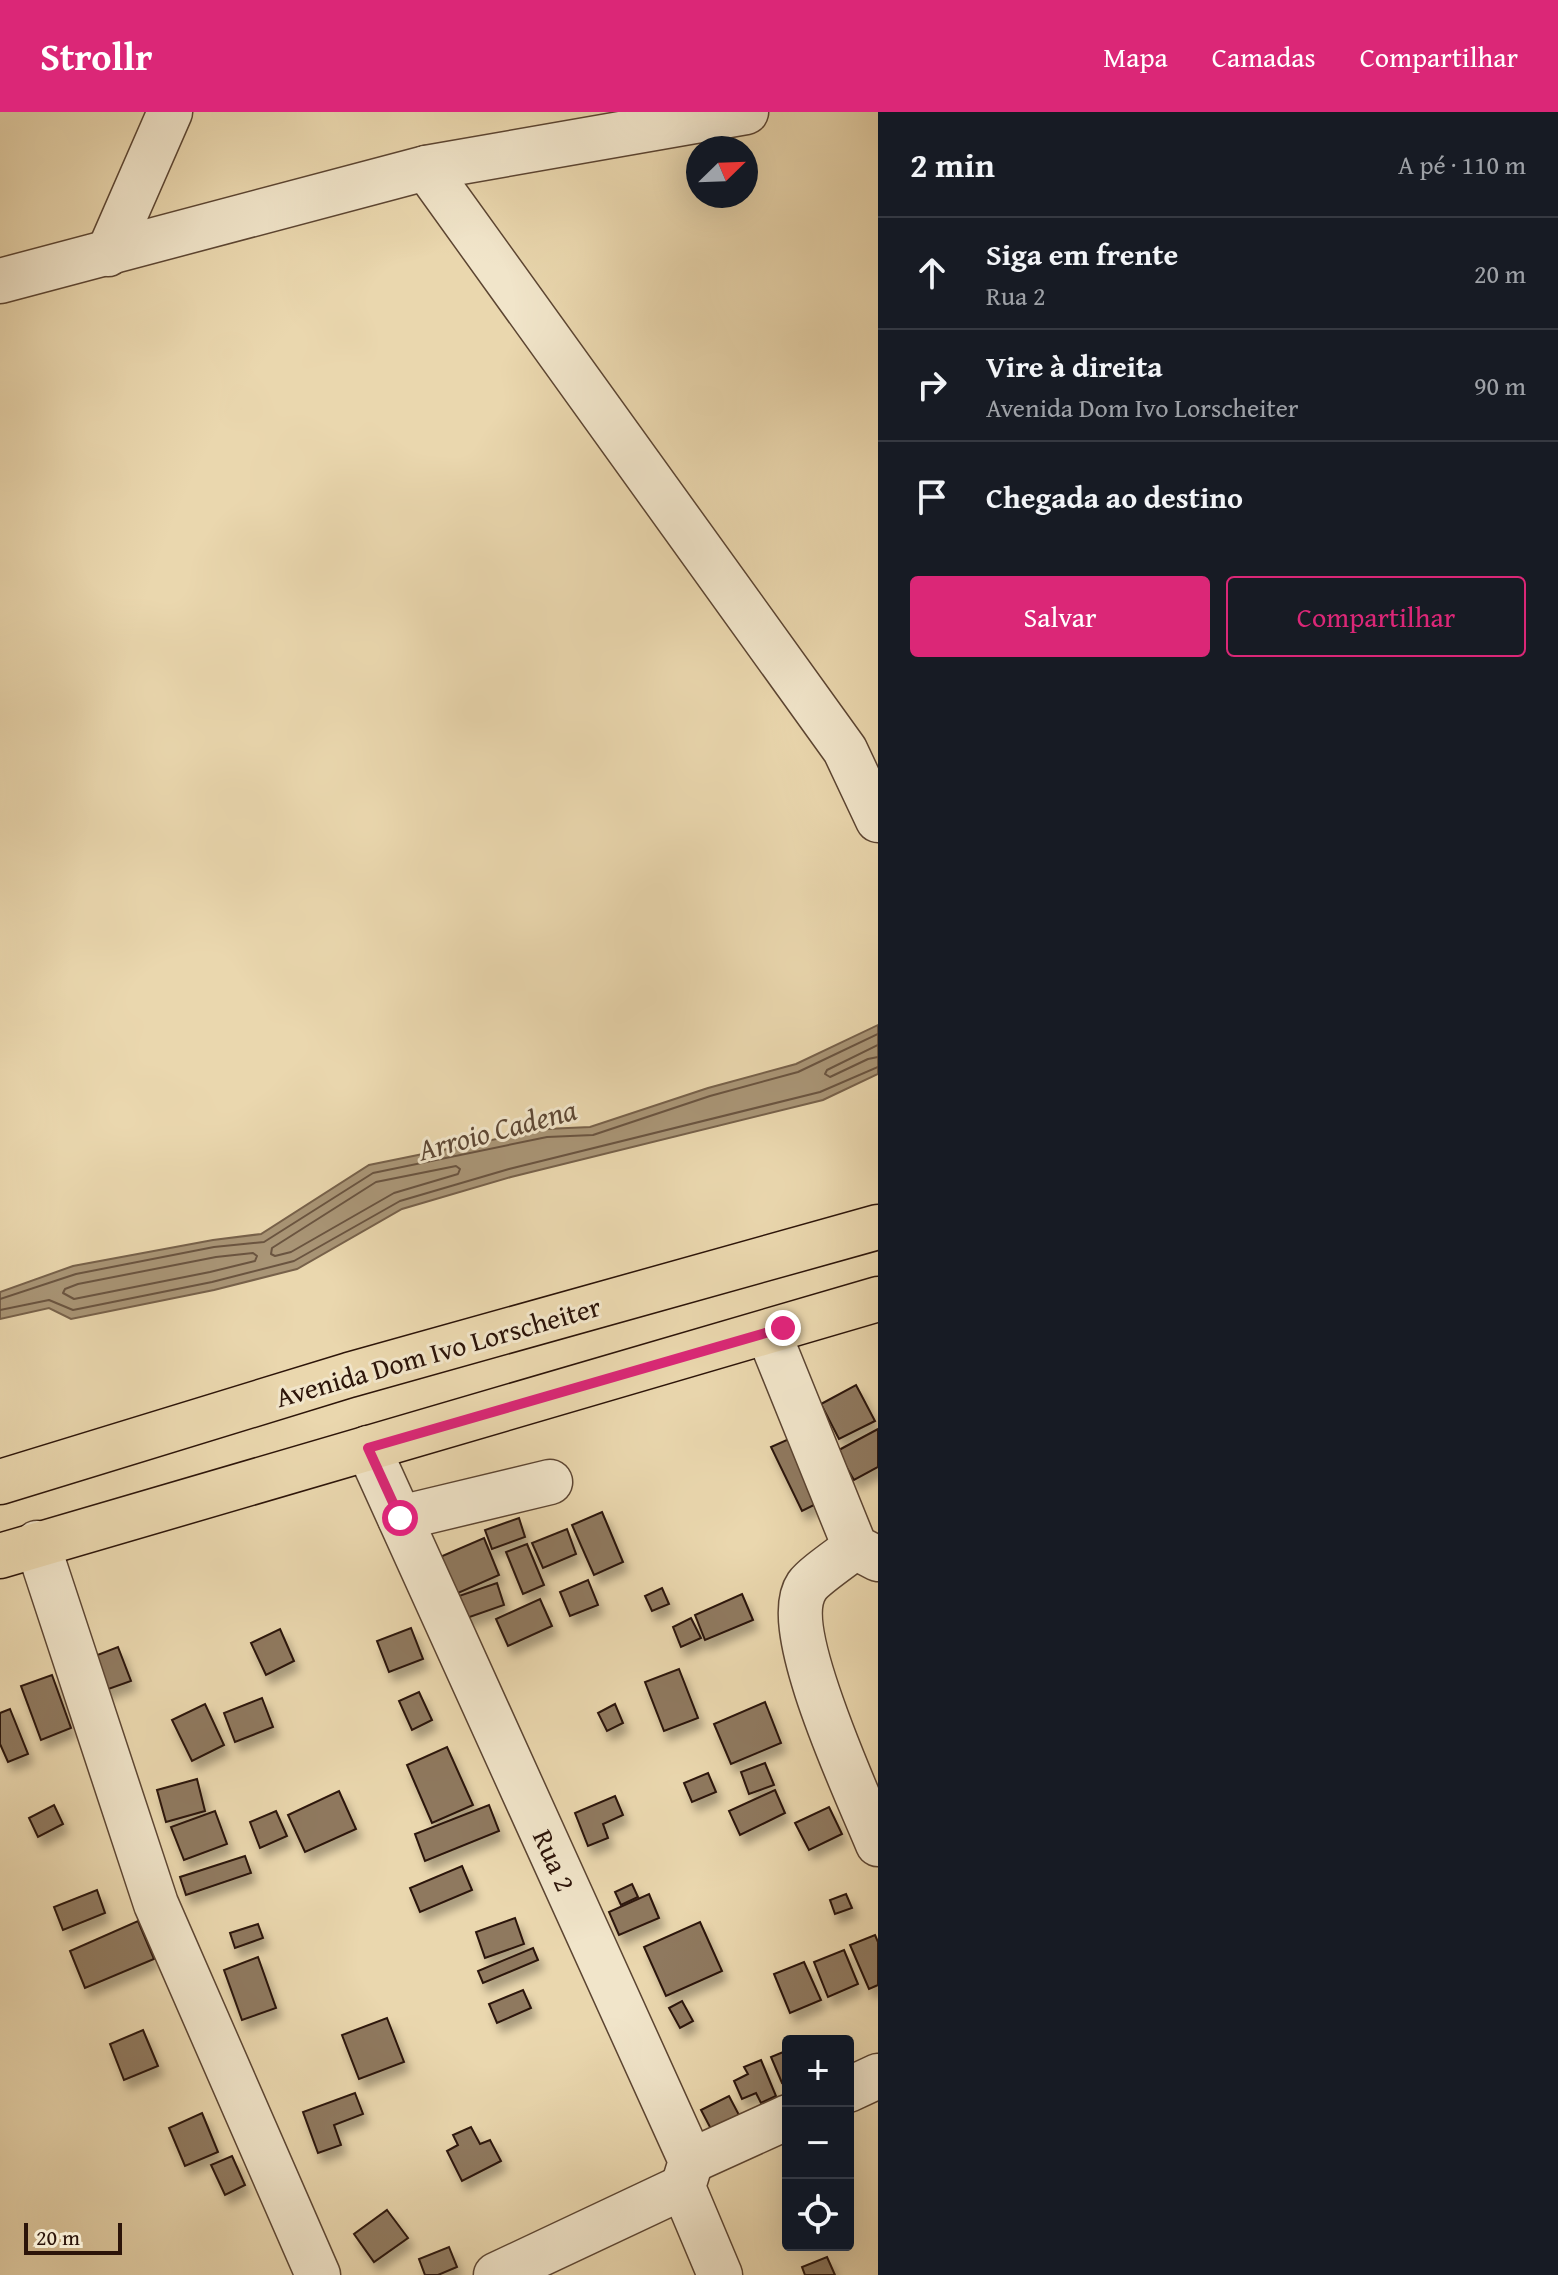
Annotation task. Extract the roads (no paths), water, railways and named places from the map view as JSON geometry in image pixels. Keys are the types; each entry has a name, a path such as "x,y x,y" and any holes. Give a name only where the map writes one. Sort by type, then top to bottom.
{"main road":[{"name":"Avenida Dom Ivo Lorscheiter","path":"0,1482 349,1375 878,1227"},
{"path":"18,1549 878,1299"}],"street":[{"path":"108,254 170,112"},
{"path":"0,281 426,168 746,112"},
{"path":"426,168 845,750 878,820"},
{"path":"845,750 878,779"},
{"path":"768,1332 867,1553 806,1586 799,1620 810,1673 878,1844"},
{"name":"Rua 2","path":"368,1448 687,2174 720,2275"},
{"path":"400,1518 550,1482"},
{"path":"18,1549 156,1904 318,2275"},
{"path":"854,2087 878,2076"},
{"path":"496,2275 782,2120"}],"water":[{"name":"Arroio Cadena","path":"878,1025 878,1074 823,1100 511,1177 402,1209 297,1269 214,1290 71,1319 49,1308 0,1319 0,1292 73,1266 261,1234 369,1165 546,1129 590,1127 708,1088 796,1064"}]}
